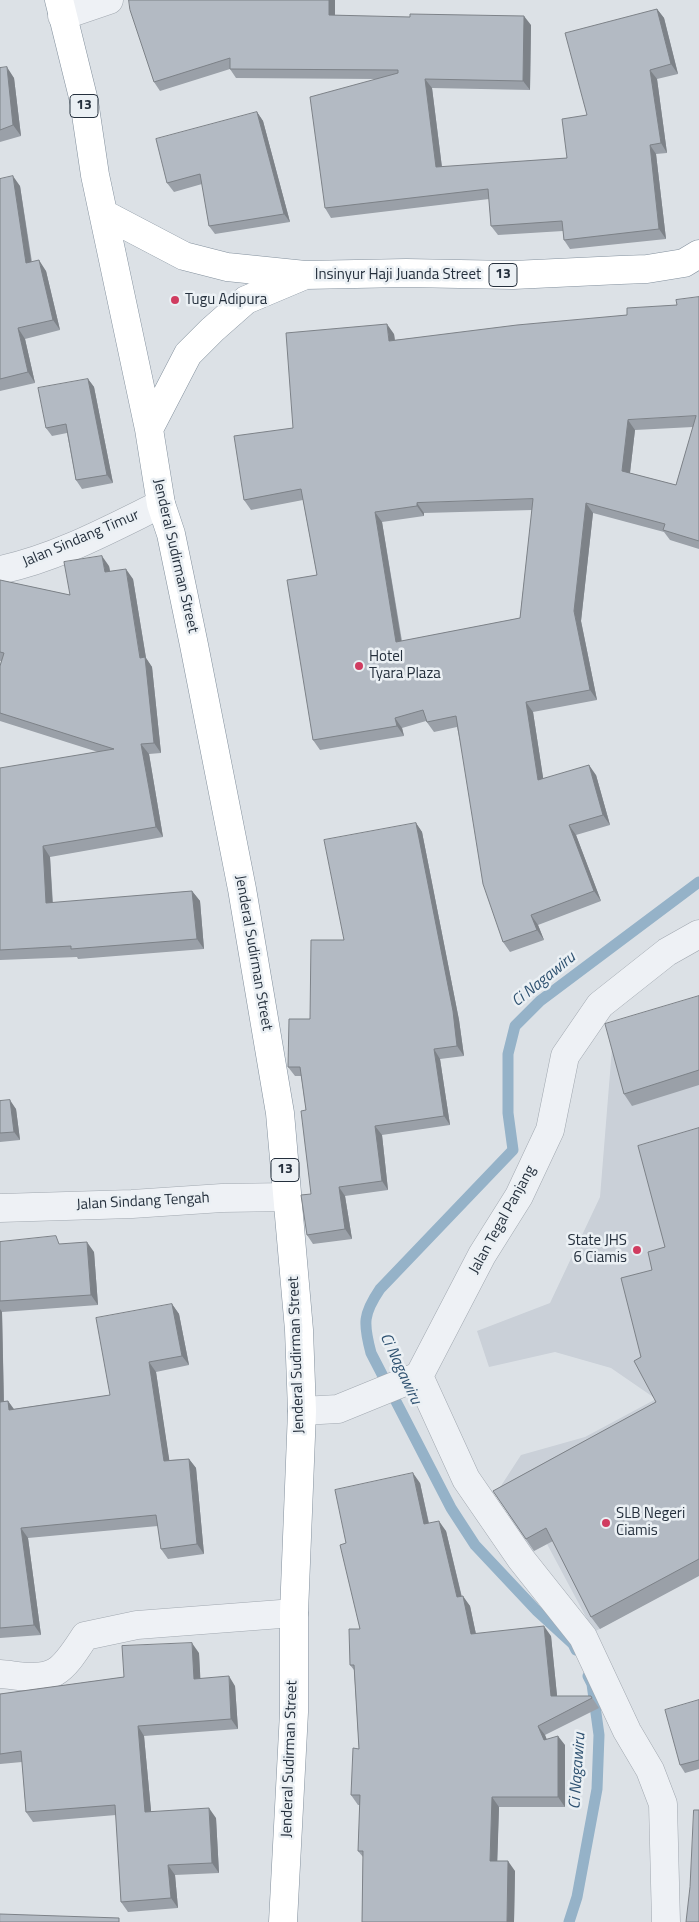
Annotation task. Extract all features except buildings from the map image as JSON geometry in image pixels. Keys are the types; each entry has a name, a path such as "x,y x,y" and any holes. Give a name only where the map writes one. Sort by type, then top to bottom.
{"highway":[{"name":"Jenderal Sudirman Street","path":"60,8 84,101 104,214 149,429 161,504 171,534 194,645 242,889 280,1113 299,1330 302,1411 294,1613 294,1712 283,1922"},
{"name":"13","path":"104,214 184,256 227,267 305,275"},
{"name":"Insinyur Haji Juanda Street","path":"305,275 406,273 513,275 620,270 684,263 699,254"},
{"name":"13","path":"149,429 188,354 212,330 246,300 305,275"}],"street":[{"path":"60,8 109,0"},
{"name":"Jalan Sindang Timur","path":"0,570 26,565 104,532 161,504"},
{"name":"Jalan Tegal Panjang","path":"419,1376 482,1255 519,1196 550,1130 565,1056 600,1005 667,952 699,934"},
{"name":"Jalan Sindang Tengah","path":"0,1208 287,1197"},
{"path":"302,1411 338,1409 419,1376 466,1479 521,1560 583,1636 627,1731 650,1770 663,1804 666,1922"},
{"path":"0,1674 36,1677 54,1672 70,1657 85,1636 137,1625 294,1613"}],"shaded area":[{"path":"699,1010 699,1575 594,1632 547,1544 529,1554 497,1492 521,1455 585,1437 656,1399 611,1368 555,1352 489,1367 477,1331 550,1303 600,1197 613,1036"}],"waterway":[{"name":"Ci Nagawiru","path":"576,1650 573,1644 537,1611 475,1545 451,1508 371,1353 366,1319 370,1305 380,1289 513,1150 508,1113 508,1054 515,1026 540,1001 699,882"},
{"name":"Ci Nagawiru","path":"569,1922 577,1897 597,1789 599,1735 592,1684 588,1676"}],"place":[{"name":"Tugu Adipura","path":"175,300"},
{"name":"Hotel Tyara Plaza","path":"359,666"},
{"name":"State JHS 6 Ciamis","path":"637,1250"},
{"name":"SLB Negeri Ciamis","path":"606,1523"}]}
